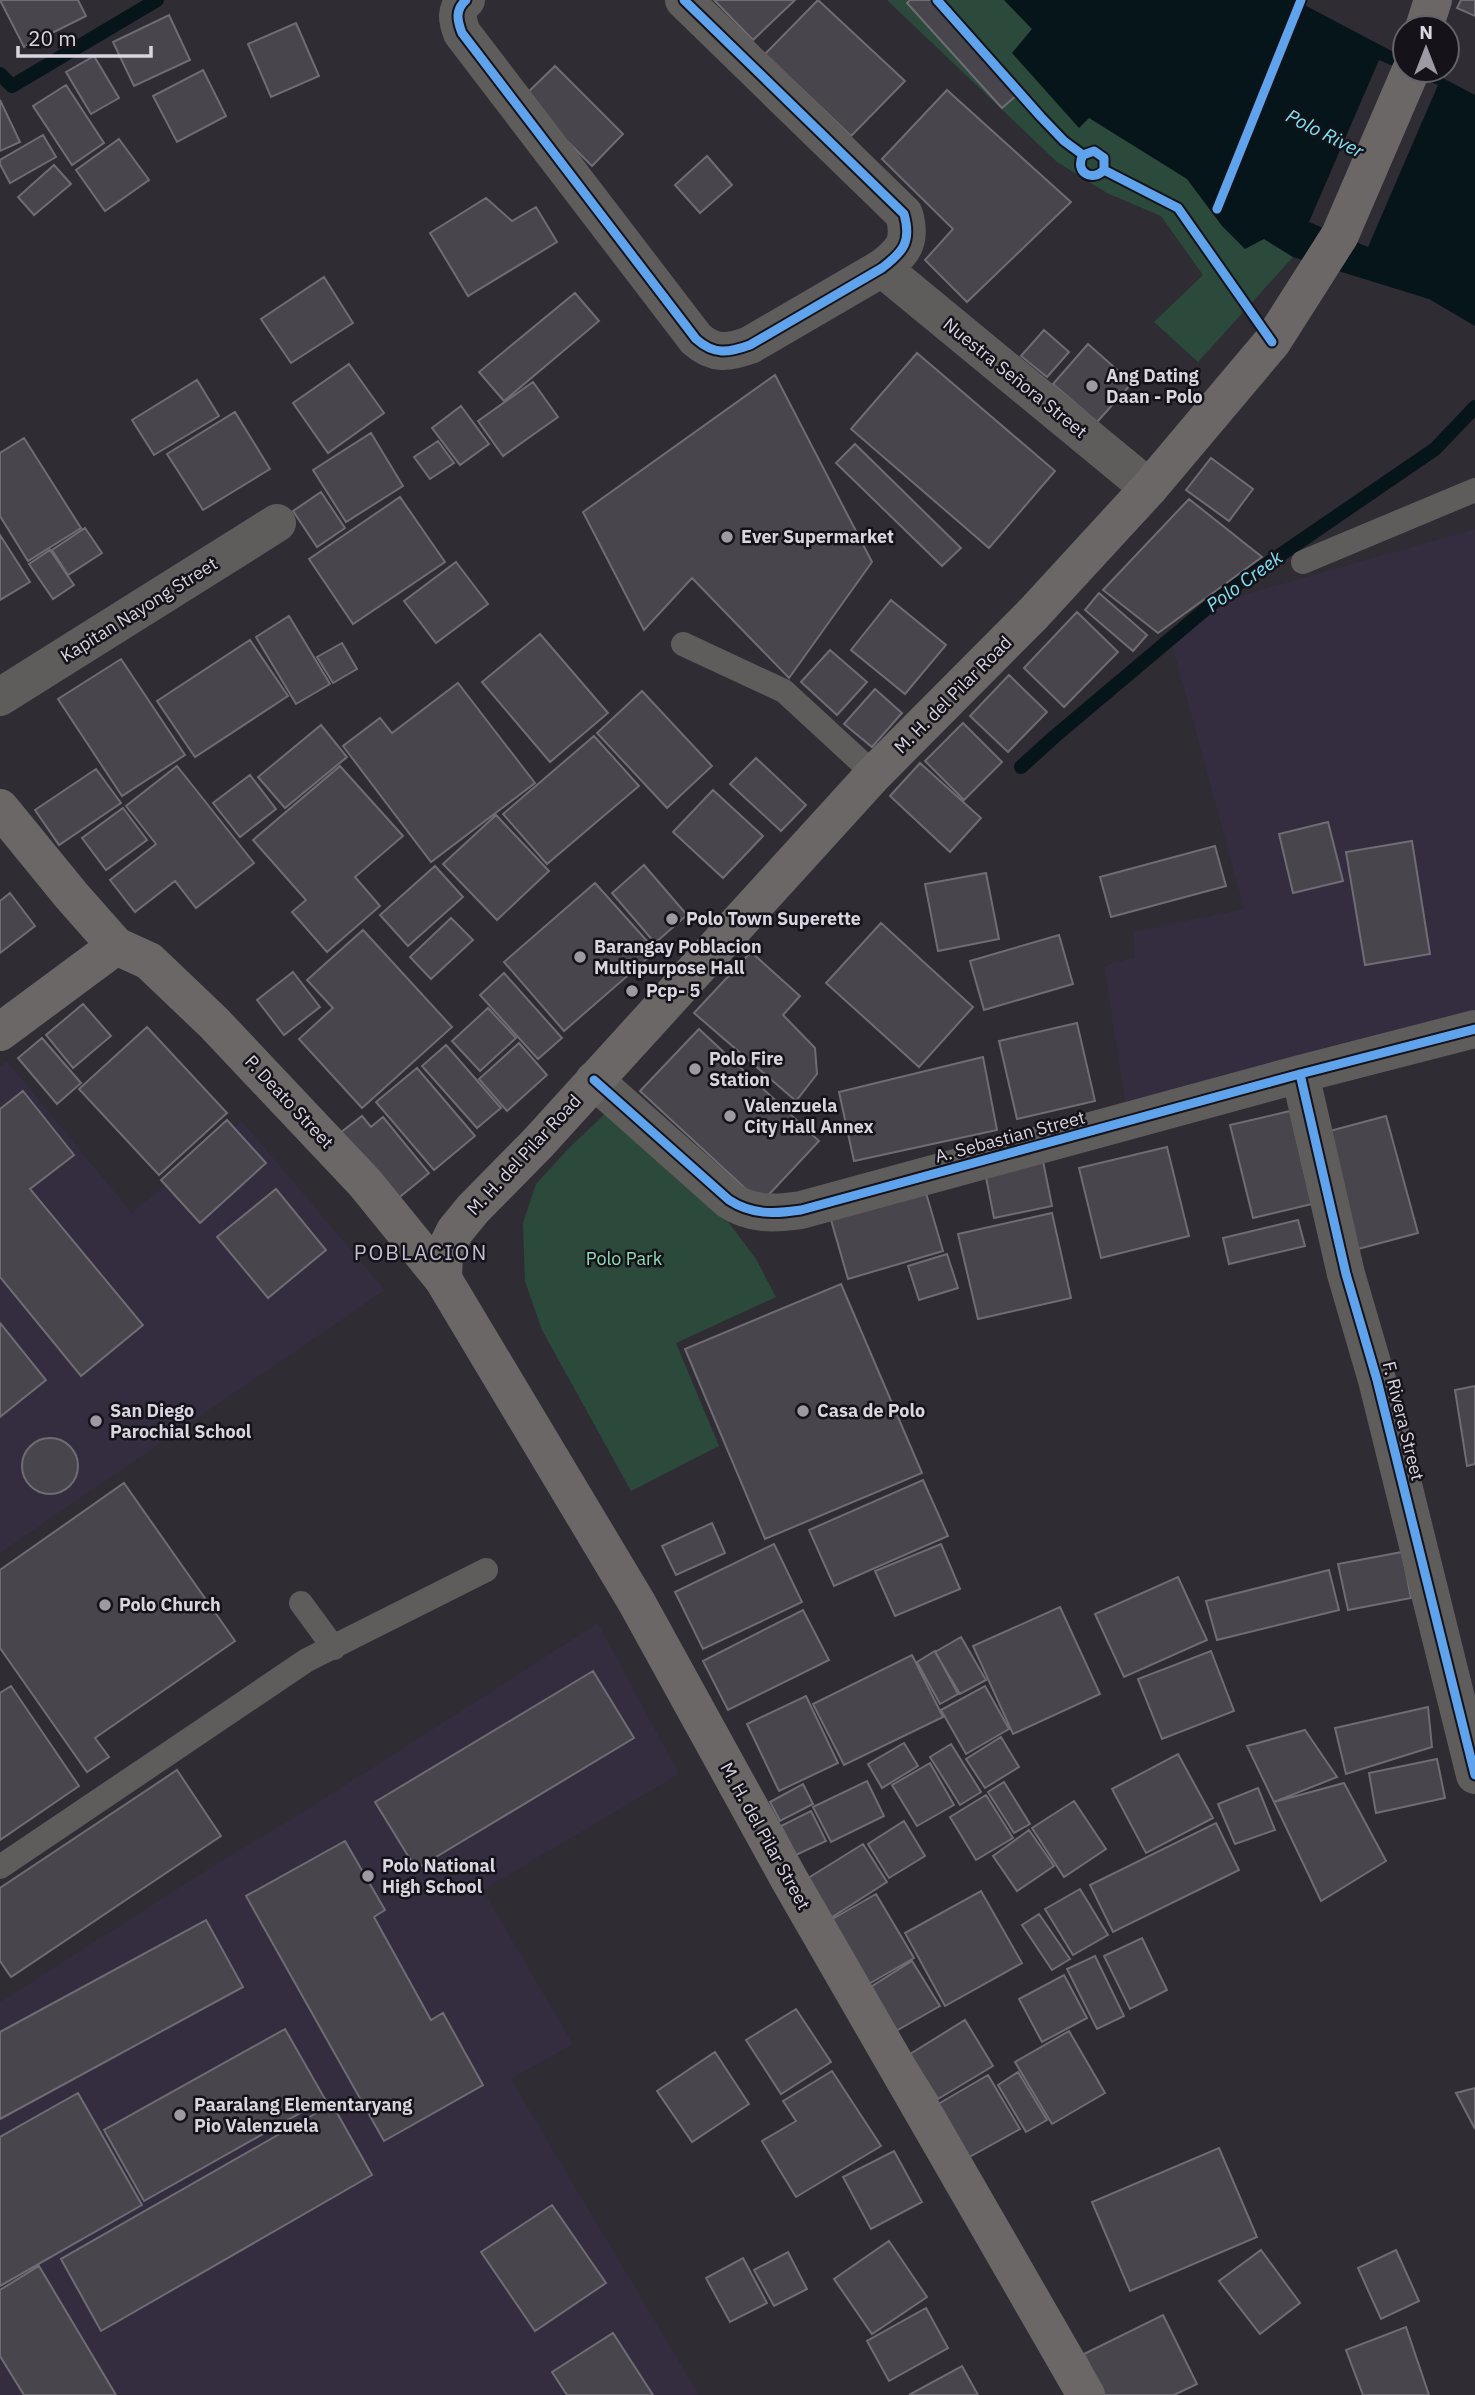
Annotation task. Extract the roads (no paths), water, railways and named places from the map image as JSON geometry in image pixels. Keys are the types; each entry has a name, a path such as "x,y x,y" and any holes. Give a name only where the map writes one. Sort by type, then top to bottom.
{"main road":[{"name":"M. H. del Pilar Road","path":"443,1279 444,1254 455,1231 473,1209 537,1144 874,774 1034,613 1149,488 1272,342 1340,234 1406,84"},
{"path":"0,808 71,895 117,946 0,1032"},
{"name":"P. Deato Street","path":"117,946 149,961 214,1023 365,1184 443,1279"},
{"name":"M. H. del Pilar Street","path":"443,1279 637,1603 789,1879 1086,2395"}],"street":[{"path":"466,0 460,5 458,13 462,33 696,339 706,348 718,353 750,345 882,268 897,257 904,248 907,236 904,214 684,0"},
{"name":"Nuestra Señora Street","path":"882,268 1149,488"},
{"name":"Kapitan Nayong Street","path":"0,696 277,523"},
{"name":"A. Sebastian Street","path":"594,1080 729,1200 742,1209 780,1213 801,1210 1475,1029"},
{"name":"F. Rivera Street","path":"1300,1074 1346,1274 1377,1380 1475,1775"}],"lane":[{"path":"1303,562 1475,490"},
{"path":"683,644 784,691 874,774"},
{"path":"0,1867 307,1660 486,1570"},
{"path":"302,1603 334,1648"}],"water":[{"name":"Polo River","path":"1004,0 1295,0 1391,51 1391,84 1454,84 1475,95 1475,326 1429,299 1293,257 1264,239 1245,249 1222,226 1187,179 1089,118 1079,128 1012,53 1032,29"}],"waterway":[{"path":"0,74 12,86 157,0"},
{"name":"Polo Creek","path":"1021,767 1226,592 1435,449 1475,407"}],"place":[{"name":"Ang Dating Daan - Polo","path":"1092,386"},
{"name":"Ever Supermarket","path":"727,537"},
{"name":"Polo Town Superette","path":"672,919"},
{"name":"Barangay Poblacion Multipurpose Hall","path":"580,957"},
{"name":"Pcp- 5","path":"632,991"},
{"name":"Polo Fire Station","path":"695,1069"},
{"name":"Valenzuela City Hall Annex","path":"730,1116"},
{"name":"Casa de Polo","path":"803,1411"},
{"name":"San Diego Parochial School","path":"96,1421"},
{"name":"Polo Church","path":"105,1605"},
{"name":"Polo National High School","path":"368,1876"},
{"name":"Paaralang Elementaryang Pio Valenzuela","path":"180,2115"}],"district":[{"name":"POBLACION","path":"421,1253"}],"park label":[{"name":"Polo Park","path":"624,1259"}]}
